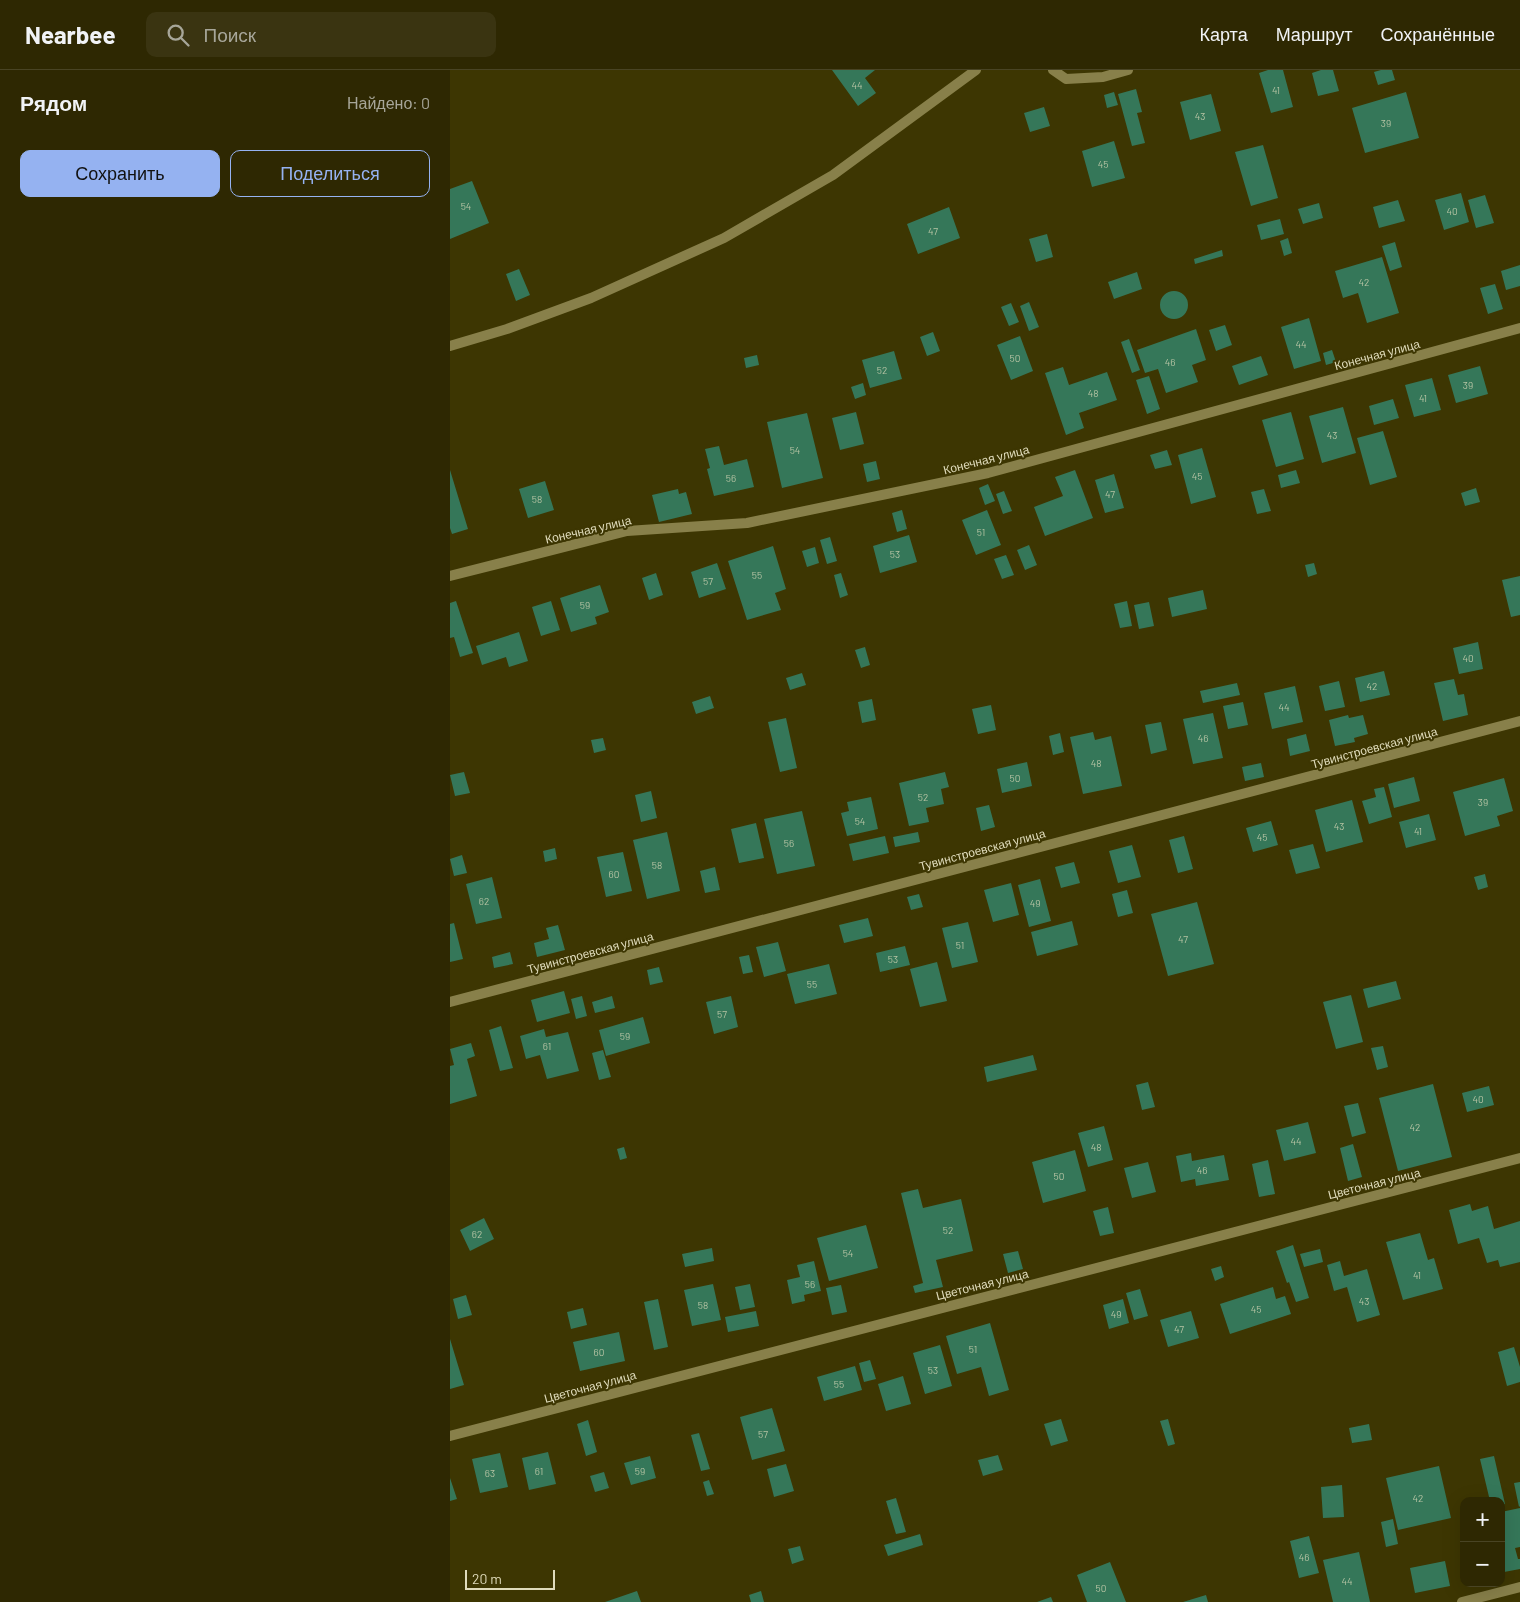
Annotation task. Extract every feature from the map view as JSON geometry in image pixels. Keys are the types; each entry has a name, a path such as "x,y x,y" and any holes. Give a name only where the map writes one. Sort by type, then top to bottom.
{"street":[{"path":"450,346 507,329 591,298 724,238 833,174 976,70"},
{"path":"1053,70 1066,79 1103,77 1128,70"},
{"name":"Конечная улица","path":"450,576 627,531 747,523 988,473 1520,328"},
{"name":"Тувинстроевская улица","path":"450,1002 1520,721"},
{"name":"Цветочная улица","path":"450,1436 1520,1158"},
{"path":"1462,1602 1520,1587"}],"building":[{"path":"832,70 875,70 865,78 876,93 858,106"},
{"path":"1268,70 1283,70 1293,107 1271,113 1259,73"},
{"path":"1321,70 1333,70 1339,91 1318,96 1312,73"},
{"path":"1392,70 1395,80 1378,85 1374,72"},
{"path":"1136,89 1142,112 1137,113 1145,143 1132,146 1118,94"},
{"path":"1114,92 1118,105 1107,108 1104,95"},
{"path":"1406,92 1419,138 1365,153 1352,108"},
{"path":"1211,94 1221,131 1190,140 1180,102"},
{"path":"1044,107 1050,126 1030,132 1024,113"},
{"path":"1114,141 1125,178 1092,187 1082,151"},
{"path":"1263,145 1278,198 1251,206 1235,152"},
{"path":"472,181 489,223 450,239 450,189"},
{"path":"1461,193 1469,222 1444,230 1435,200"},
{"path":"1485,195 1494,223 1476,228 1468,200"},
{"path":"1398,200 1405,221 1379,228 1373,207"},
{"path":"1319,203 1323,218 1303,224 1298,209"},
{"path":"949,207 960,238 918,254 907,224"},
{"path":"1280,219 1284,234 1261,240 1257,225"},
{"path":"1047,234 1053,257 1036,262 1029,239"},
{"path":"1288,238 1292,253 1284,256 1280,241"},
{"path":"1395,242 1402,267 1390,271 1382,246"},
{"path":"1222,250 1223,256 1195,264 1194,259"},
{"path":"1382,257 1399,313 1367,323 1358,293 1343,298 1335,271"},
{"path":"1520,265 1520,286 1506,290 1501,271"},
{"path":"519,269 530,295 516,301 506,274"},
{"path":"1137,272 1142,289 1114,299 1108,282"},
{"path":"1495,284 1503,309 1488,314 1480,288"},
{"path":"1174,291 1184,295 1188,305 1184,315 1174,319 1164,315 1160,305 1164,295"},
{"path":"1029,302 1039,327 1029,331 1020,306"},
{"path":"1011,303 1019,322 1009,326 1001,307"},
{"path":"1309,318 1321,361 1294,369 1281,327"},
{"path":"1225,325 1232,345 1216,351 1209,330"},
{"path":"1196,329 1206,360 1192,365 1198,382 1166,393 1158,369 1145,373 1137,350"},
{"path":"933,332 940,351 927,356 920,337"},
{"path":"1020,336 1033,371 1011,380 997,345"},
{"path":"1129,339 1140,370 1132,373 1121,342"},
{"path":"1332,350 1336,362 1326,365 1323,353"},
{"path":"894,351 902,379 870,388 862,360"},
{"path":"757,355 759,365 746,368 744,358"},
{"path":"1261,356 1268,375 1239,385 1232,366"},
{"path":"1480,366 1488,394 1456,403 1448,375"},
{"path":"1063,367 1069,385 1107,372 1117,400 1079,413 1084,428 1066,435 1045,373"},
{"path":"1149,376 1160,409 1147,414 1136,380"},
{"path":"1432,378 1441,410 1414,417 1405,385"},
{"path":"863,383 866,395 855,399 851,387"},
{"path":"1393,399 1399,418 1374,425 1369,406"},
{"path":"1343,407 1356,453 1322,463 1309,416"},
{"path":"856,412 864,444 840,450 832,418"},
{"path":"1291,412 1304,459 1276,467 1262,420"},
{"path":"807,413 823,478 782,488 767,422"},
{"path":"1383,431 1397,477 1370,485 1357,438"},
{"path":"719,446 724,465 747,459 754,487 714,496 707,469 710,468 705,449"},
{"path":"1202,448 1216,497 1191,504 1178,455"},
{"path":"1167,450 1172,465 1155,469 1150,455"},
{"path":"876,461 880,479 867,482 863,464"},
{"path":"450,470 468,529 452,534 450,528"},
{"path":"1075,470 1093,518 1045,536 1034,507 1063,496 1055,477"},
{"path":"1296,470 1300,483 1281,488 1278,475"},
{"path":"1114,474 1124,508 1105,513 1095,480"},
{"path":"545,481 554,510 528,518 519,489"},
{"path":"988,484 995,501 985,505 979,488"},
{"path":"1476,488 1480,502 1465,506 1461,493"},
{"path":"678,489 679,494 686,492 692,514 659,522 652,495"},
{"path":"1264,489 1271,511 1257,514 1251,492"},
{"path":"1004,491 1012,511 1003,514 996,494"},
{"path":"902,510 907,529 897,532 892,513"},
{"path":"987,510 1001,545 976,555 962,520"},
{"path":"909,535 917,562 880,573 873,546"},
{"path":"830,537 837,561 827,564 820,540"},
{"path":"1029,545 1037,565 1025,570 1017,550"},
{"path":"773,546 786,589 775,593 781,610 747,620 728,561"},
{"path":"815,547 819,563 807,567 802,551"},
{"path":"1006,555 1014,575 1002,579 994,559"},
{"path":"717,563 726,589 699,598 691,572"},
{"path":"1314,563 1317,574 1308,577 1305,565"},
{"path":"656,573 663,595 649,600 642,578"},
{"path":"841,573 848,595 840,598 834,575"},
{"path":"1520,576 1520,615 1511,617 1502,580"},
{"path":"600,585 609,612 595,617 597,624 571,632 560,598"},
{"path":"1203,590 1207,609 1172,617 1168,598"},
{"path":"456,601 473,653 460,657 454,637 450,638 450,603"},
{"path":"551,601 560,630 541,636 532,607"},
{"path":"1127,601 1132,626 1120,628 1114,604"},
{"path":"1149,602 1154,626 1139,629 1134,605"},
{"path":"519,632 528,661 509,667 506,657 482,665 476,646"},
{"path":"1478,642 1483,669 1459,674 1453,648"},
{"path":"865,647 870,665 861,668 855,650"},
{"path":"1384,671 1390,695 1360,702 1355,678"},
{"path":"802,673 806,685 790,690 786,678"},
{"path":"1454,679 1458,695 1464,694 1468,715 1443,721 1434,683"},
{"path":"1339,681 1345,707 1325,711 1319,686"},
{"path":"1237,683 1240,695 1203,703 1200,691"},
{"path":"1295,686 1303,722 1272,729 1264,693"},
{"path":"710,696 714,708 696,714 692,702"},
{"path":"872,699 876,720 862,723 858,702"},
{"path":"1243,702 1248,725 1228,729 1223,706"},
{"path":"991,705 996,730 978,734 972,709"},
{"path":"1213,713 1223,758 1193,764 1183,719"},
{"path":"1348,715 1349,718 1363,715 1368,734 1354,738 1355,742 1335,746 1329,720"},
{"path":"786,718 797,768 780,772 768,722"},
{"path":"1161,722 1167,750 1151,754 1145,725"},
{"path":"1093,732 1095,740 1111,736 1122,786 1083,794 1070,737"},
{"path":"1060,733 1064,752 1053,755 1049,736"},
{"path":"1306,734 1310,751 1290,756 1287,739"},
{"path":"603,738 606,750 594,753 591,740"},
{"path":"1027,762 1032,786 1002,793 997,769"},
{"path":"1261,763 1264,777 1245,781 1242,767"},
{"path":"464,772 470,793 455,796 450,775"},
{"path":"945,772 949,787 941,789 944,804 926,808 929,822 909,826 899,783"},
{"path":"1414,777 1420,801 1394,808 1388,784"},
{"path":"1504,778 1513,811 1497,816 1500,826 1465,836 1453,792"},
{"path":"1384,787 1392,817 1369,824 1362,801 1376,797 1374,789"},
{"path":"651,791 657,818 641,822 635,795"},
{"path":"871,797 878,829 847,836 841,813 849,811 847,802"},
{"path":"1352,800 1363,842 1326,852 1315,810"},
{"path":"989,805 995,827 981,831 976,808"},
{"path":"802,811 815,866 777,874 764,819"},
{"path":"1429,814 1436,840 1406,848 1399,822"},
{"path":"1271,821 1278,845 1253,852 1246,828"},
{"path":"756,823 764,858 739,863 731,829"},
{"path":"667,832 680,891 647,899 633,840"},
{"path":"918,832 920,842 895,847 893,837"},
{"path":"885,836 889,853 853,861 849,844"},
{"path":"1184,836 1193,869 1178,873 1169,840"},
{"path":"1313,844 1320,868 1296,874 1289,850"},
{"path":"1132,845 1141,877 1118,883 1109,851"},
{"path":"555,848 557,859 545,862 543,851"},
{"path":"623,852 632,891 606,897 597,857"},
{"path":"462,855 467,873 454,876 450,859"},
{"path":"1074,862 1080,883 1061,888 1055,867"},
{"path":"715,867 720,890 705,893 700,871"},
{"path":"1485,874 1488,887 1478,890 1474,877"},
{"path":"492,877 502,918 476,924 466,884"},
{"path":"1040,879 1051,921 1029,927 1018,885"},
{"path":"1011,883 1019,915 993,922 984,890"},
{"path":"1127,890 1133,913 1118,917 1112,894"},
{"path":"919,894 923,907 911,910 907,897"},
{"path":"1197,902 1214,964 1168,976 1151,914"},
{"path":"868,918 873,936 844,943 839,925"},
{"path":"1072,921 1078,945 1037,956 1031,932"},
{"path":"968,922 978,962 952,968 942,928"},
{"path":"454,923 463,959 450,962 450,924"},
{"path":"558,925 565,950 537,957 534,943 549,939 546,928"},
{"path":"778,942 786,971 764,977 756,947"},
{"path":"905,946 910,965 880,972 876,953"},
{"path":"510,952 513,964 494,968 492,957"},
{"path":"749,955 753,972 743,974 739,957"},
{"path":"937,962 947,1001 920,1007 910,969"},
{"path":"829,964 837,994 795,1004 787,974"},
{"path":"659,967 663,982 650,985 647,970"},
{"path":"1396,981 1401,999 1368,1008 1363,989"},
{"path":"564,991 570,1013 537,1022 531,1000"},
{"path":"1351,995 1363,1042 1336,1049 1323,1002"},
{"path":"582,996 587,1016 576,1019 571,999"},
{"path":"612,996 615,1008 595,1013 592,1002"},
{"path":"731,996 738,1027 714,1034 706,1002"},
{"path":"643,1017 650,1043 606,1056 599,1030"},
{"path":"501,1026 513,1068 500,1071 489,1030"},
{"path":"544,1029 546,1037 568,1032 579,1071 547,1079 540,1055 526,1059 520,1036"},
{"path":"471,1043 475,1056 467,1059 477,1096 450,1104 450,1066 454,1065 450,1049"},
{"path":"1383,1046 1388,1067 1377,1070 1371,1048"},
{"path":"603,1050 611,1077 599,1080 592,1053"},
{"path":"1033,1055 1037,1070 987,1082 984,1067"},
{"path":"1148,1082 1155,1107 1142,1110 1136,1085"},
{"path":"1433,1084 1452,1157 1398,1171 1379,1098"},
{"path":"1489,1086 1494,1105 1467,1112 1462,1093"},
{"path":"1358,1103 1366,1133 1352,1137 1344,1106"},
{"path":"1308,1122 1316,1153 1284,1161 1276,1130"},
{"path":"1104,1126 1113,1160 1088,1167 1078,1133"},
{"path":"1353,1144 1362,1177 1348,1181 1340,1148"},
{"path":"624,1147 627,1158 620,1160 617,1149"},
{"path":"1075,1150 1086,1191 1043,1203 1032,1162"},
{"path":"1191,1153 1192,1161 1224,1155 1229,1180 1196,1186 1195,1179 1181,1182 1176,1156"},
{"path":"1268,1160 1275,1194 1259,1197 1252,1164"},
{"path":"1148,1162 1156,1192 1132,1198 1124,1168"},
{"path":"918,1189 923,1208 961,1199 973,1251 936,1260 943,1287 915,1293 913,1286 923,1283 901,1193"},
{"path":"1470,1204 1472,1211 1488,1206 1494,1229 1520,1221 1520,1262 1500,1267 1498,1260 1487,1263 1479,1238 1458,1244 1449,1210"},
{"path":"1108,1207 1114,1233 1100,1236 1093,1211"},
{"path":"484,1218 494,1239 470,1251 460,1230"},
{"path":"866,1225 878,1268 829,1281 817,1238"},
{"path":"1420,1233 1428,1260 1434,1258 1443,1289 1403,1300 1386,1242"},
{"path":"1293,1245 1309,1298 1296,1302 1276,1251"},
{"path":"712,1248 714,1261 685,1267 682,1254"},
{"path":"1320,1249 1323,1262 1304,1267 1300,1254"},
{"path":"1018,1251 1023,1269 1008,1273 1003,1254"},
{"path":"814,1261 821,1291 804,1295 805,1301 792,1304 787,1280 800,1277 797,1265"},
{"path":"1340,1261 1344,1276 1367,1269 1380,1315 1357,1322 1347,1287 1334,1291 1327,1265"},
{"path":"1221,1266 1224,1277 1215,1281 1211,1269"},
{"path":"713,1284 721,1320 692,1326 684,1290"},
{"path":"750,1284 755,1307 740,1310 735,1287"},
{"path":"841,1285 847,1312 832,1315 826,1288"},
{"path":"1273,1287 1276,1299 1285,1296 1291,1314 1230,1334 1220,1304"},
{"path":"1140,1289 1148,1316 1134,1320 1126,1293"},
{"path":"466,1295 472,1315 458,1319 453,1299"},
{"path":"658,1299 668,1347 654,1350 644,1302"},
{"path":"1123,1299 1129,1323 1109,1329 1103,1305"},
{"path":"583,1308 587,1325 571,1329 567,1312"},
{"path":"756,1311 759,1326 728,1332 725,1317"},
{"path":"1191,1311 1199,1338 1168,1347 1160,1320"},
{"path":"990,1323 1009,1390 989,1396 981,1367 957,1374 946,1336"},
{"path":"619,1332 625,1361 580,1371 573,1342"},
{"path":"450,1339 464,1385 450,1389"},
{"path":"940,1345 952,1386 925,1394 913,1353"},
{"path":"1514,1347 1520,1367 1520,1382 1507,1386 1498,1352"},
{"path":"870,1360 876,1379 864,1382 859,1363"},
{"path":"855,1366 862,1390 824,1401 817,1377"},
{"path":"903,1376 911,1404 886,1411 878,1384"},
{"path":"772,1408 785,1451 752,1460 740,1417"},
{"path":"1061,1419 1068,1441 1051,1446 1044,1424"},
{"path":"1168,1419 1175,1444 1168,1446 1160,1421"},
{"path":"588,1420 597,1452 586,1456 577,1424"},
{"path":"1369,1424 1372,1440 1352,1443 1349,1428"},
{"path":"699,1433 710,1469 701,1471 691,1435"},
{"path":"548,1452 556,1484 529,1490 522,1458"},
{"path":"500,1453 508,1487 480,1493 472,1459"},
{"path":"998,1455 1003,1470 983,1476 978,1460"},
{"path":"650,1456 656,1478 631,1485 624,1463"},
{"path":"1494,1456 1503,1497 1489,1497 1480,1459"},
{"path":"786,1464 794,1491 774,1497 767,1469"},
{"path":"1439,1466 1451,1518 1398,1530 1386,1478"},
{"path":"604,1472 609,1488 595,1492 590,1476"},
{"path":"450,1478 457,1499 450,1501"},
{"path":"709,1480 714,1494 707,1496 703,1482"},
{"path":"1520,1482 1520,1506 1519,1507 1514,1483"},
{"path":"1342,1485 1344,1517 1323,1518 1321,1487"},
{"path":"896,1498 906,1532 896,1534 886,1501"},
{"path":"1520,1508 1520,1547 1515,1548 1518,1559 1520,1559 1520,1569 1505,1572 1505,1542 1505,1511"},
{"path":"1393,1519 1398,1544 1386,1547 1381,1522"},
{"path":"920,1534 923,1545 888,1556 884,1545"},
{"path":"1309,1536 1319,1573 1299,1578 1290,1541"},
{"path":"800,1546 804,1560 792,1564 788,1549"},
{"path":"1359,1552 1370,1602 1333,1602 1323,1560"},
{"path":"1445,1561 1450,1586 1415,1593 1410,1568"},
{"path":"1110,1562 1126,1602 1087,1602 1077,1575"},
{"path":"637,1591 641,1602 605,1602"},
{"path":"761,1591 764,1602 751,1602 749,1595"},
{"path":"1206,1595 1208,1602 1183,1602"},
{"path":"1051,1597 1053,1602 1037,1602"}]}
